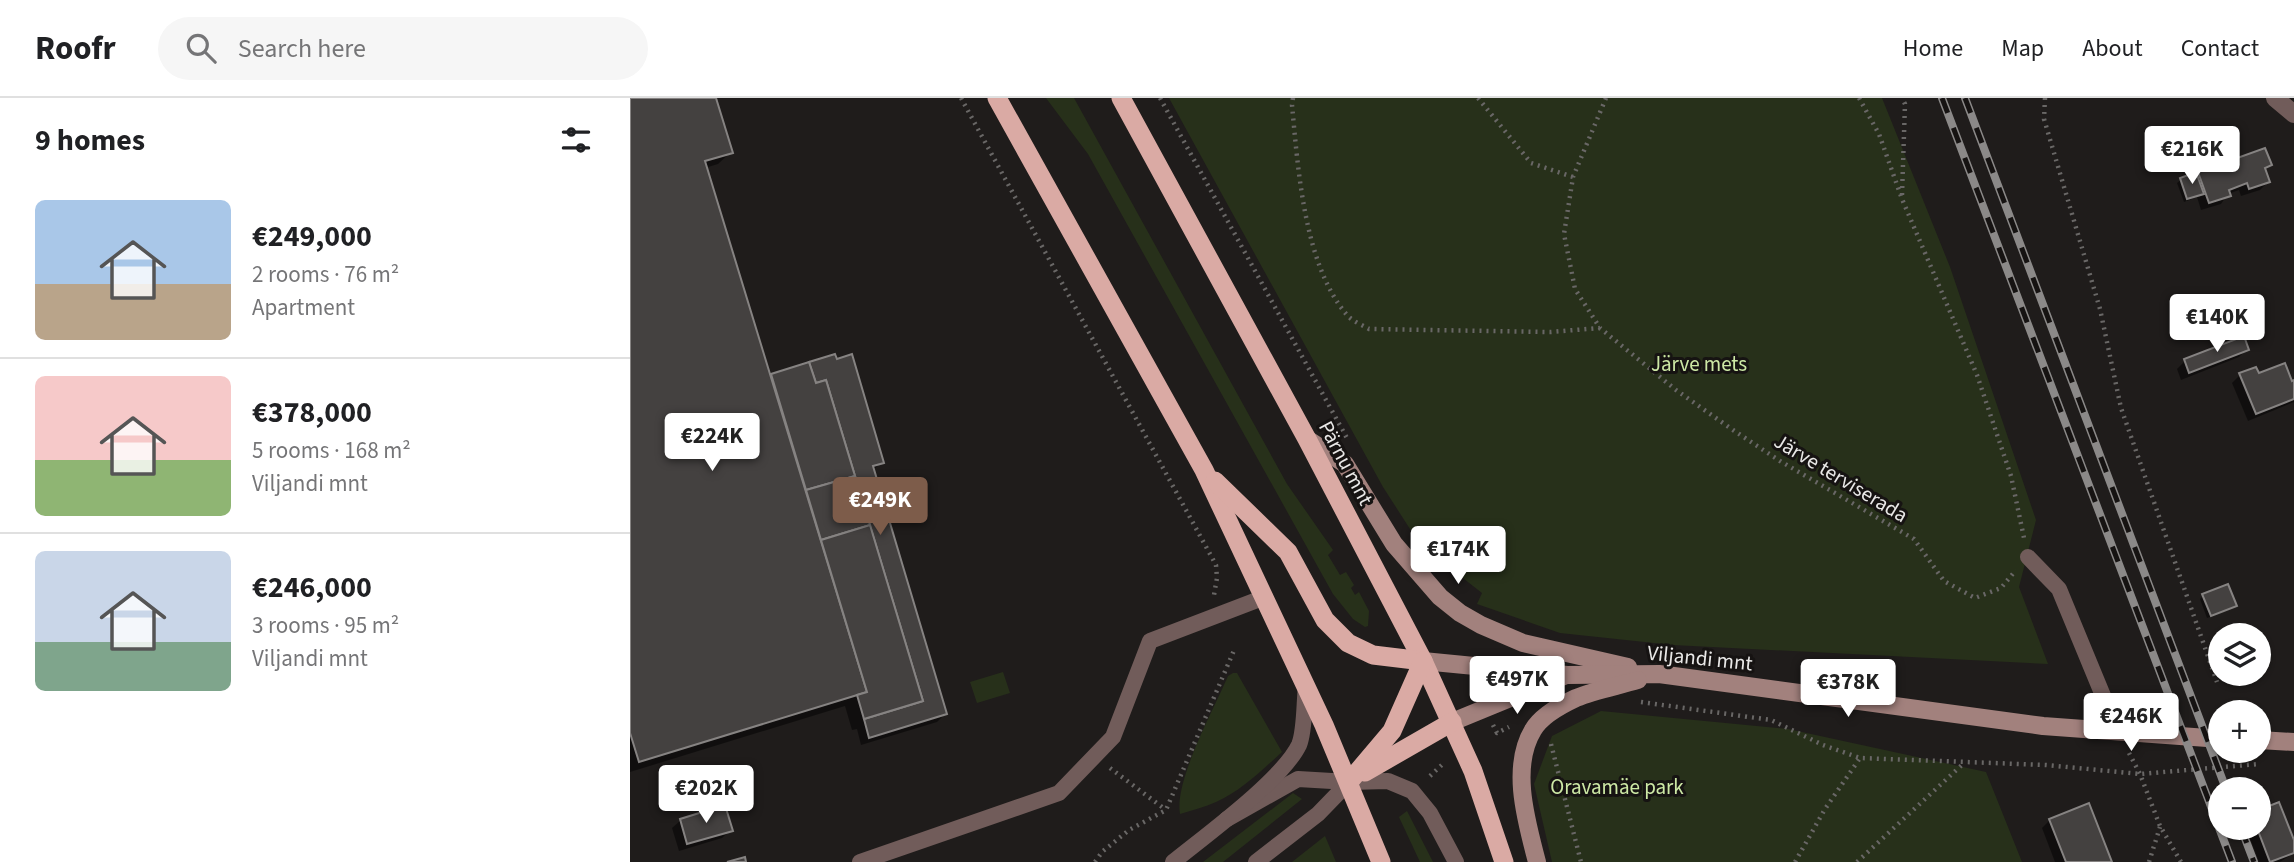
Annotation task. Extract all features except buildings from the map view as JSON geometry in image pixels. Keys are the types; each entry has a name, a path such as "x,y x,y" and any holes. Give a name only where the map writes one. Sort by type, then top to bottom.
{"highway":[{"path":"998,98 1204,470 1306,686 1381,862"},
{"name":"Pärnu mnt","path":"1121,98 1307,439 1423,660 1473,771 1504,862"},
{"path":"1204,470 1288,552 1325,620 1348,643 1373,655 1423,660 1392,731 1349,782"},
{"path":"1349,782 1452,722"}],"main road":[{"path":"1307,439 1345,464 1394,544 1440,597 1460,612 1480,625 1523,643 1658,674"},
{"name":"Viljandi mnt","path":"1423,660 1567,675 1658,674 2042,726 2208,738"},
{"path":"1537,862 1527,823 1522,786 1523,760 1533,730 1552,712 1577,698 1658,674"},
{"path":"1452,722 1567,675"},
{"path":"2271,740 2294,741"}],"street":[{"path":"2275,98 2294,114"}],"lane":[{"path":"2028,557 2059,589 2118,732"},
{"path":"860,862 1059,793 1113,737 1150,641 1265,597"},
{"path":"1173,862 1227,819 1276,774 1300,743 1306,686"},
{"path":"1227,819 1298,779 1388,781 1412,791 1430,813 1456,862"},
{"path":"1256,862 1318,814 1349,782"}],"path":[{"path":"961,98 1216,565 1217,578 1213,592 1221,613"},
{"path":"1160,98 1351,445"},
{"path":"1293,98 1301,197 1324,280 1348,317 1369,329 1550,332 1600,328"},
{"path":"1478,98 1531,163 1573,177"},
{"name":"Järve terviserada","path":"1606,98 1573,177 1564,234 1575,289 1600,328 1676,390 1733,430 1780,461 1914,539 1944,581 1975,597 2001,588 2028,557"},
{"path":"1859,98 1879,134 1902,199 1977,375 2011,476 2028,557"},
{"path":"1902,98 1905,104 1902,199"},
{"path":"2045,98 2044,119 2100,309 2121,408 2208,656"},
{"path":"1094,862 1129,830 1166,810 1235,648"},
{"path":"1628,700 1771,720 1823,745 1860,758 2046,765 2140,774 2253,764"},
{"path":"2118,732 2140,774 2160,826 2181,862"},
{"path":"1489,737 1497,733"},
{"path":"1552,736 1551,747 1581,862"},
{"path":"1795,862 1825,809 1860,758"},
{"path":"1430,776 1446,761"},
{"path":"1857,862 1964,763"},
{"path":"1115,770 1166,810"},
{"path":"2150,862 2160,826"}],"green space":[{"path":"1046,98 1074,98 1287,484 1333,550 1328,555 1340,575 1346,572 1354,585 1351,588 1355,595 1359,592 1369,611 1368,626 1365,627 1353,619 1333,594 1088,154"},
{"name":"Järve mets","path":"1169,98 1882,98 1950,267 2036,520 2019,587 2048,664 1673,645 1560,633 1477,604 1482,593 1436,557 1410,529 1383,487"},
{"path":"1003,672 1010,693 977,703 970,682"},
{"path":"1237,673 1282,752 1234,792 1212,804 1180,814 1183,783 1189,765 1228,676"},
{"name":"Oravamäe park","path":"1601,711 1788,729 1986,772 2022,862 1552,862 1534,784 1552,736"},
{"path":"1293,793 1302,799 1223,862 1203,862"},
{"path":"1407,811 1433,862 1420,862 1399,817"},
{"path":"1325,836 1336,862 1292,862"}],"railway":[{"path":"1942,98 2232,862"},
{"path":"1965,98 2221,777"},
{"path":"2246,840 2254,862"}]}
